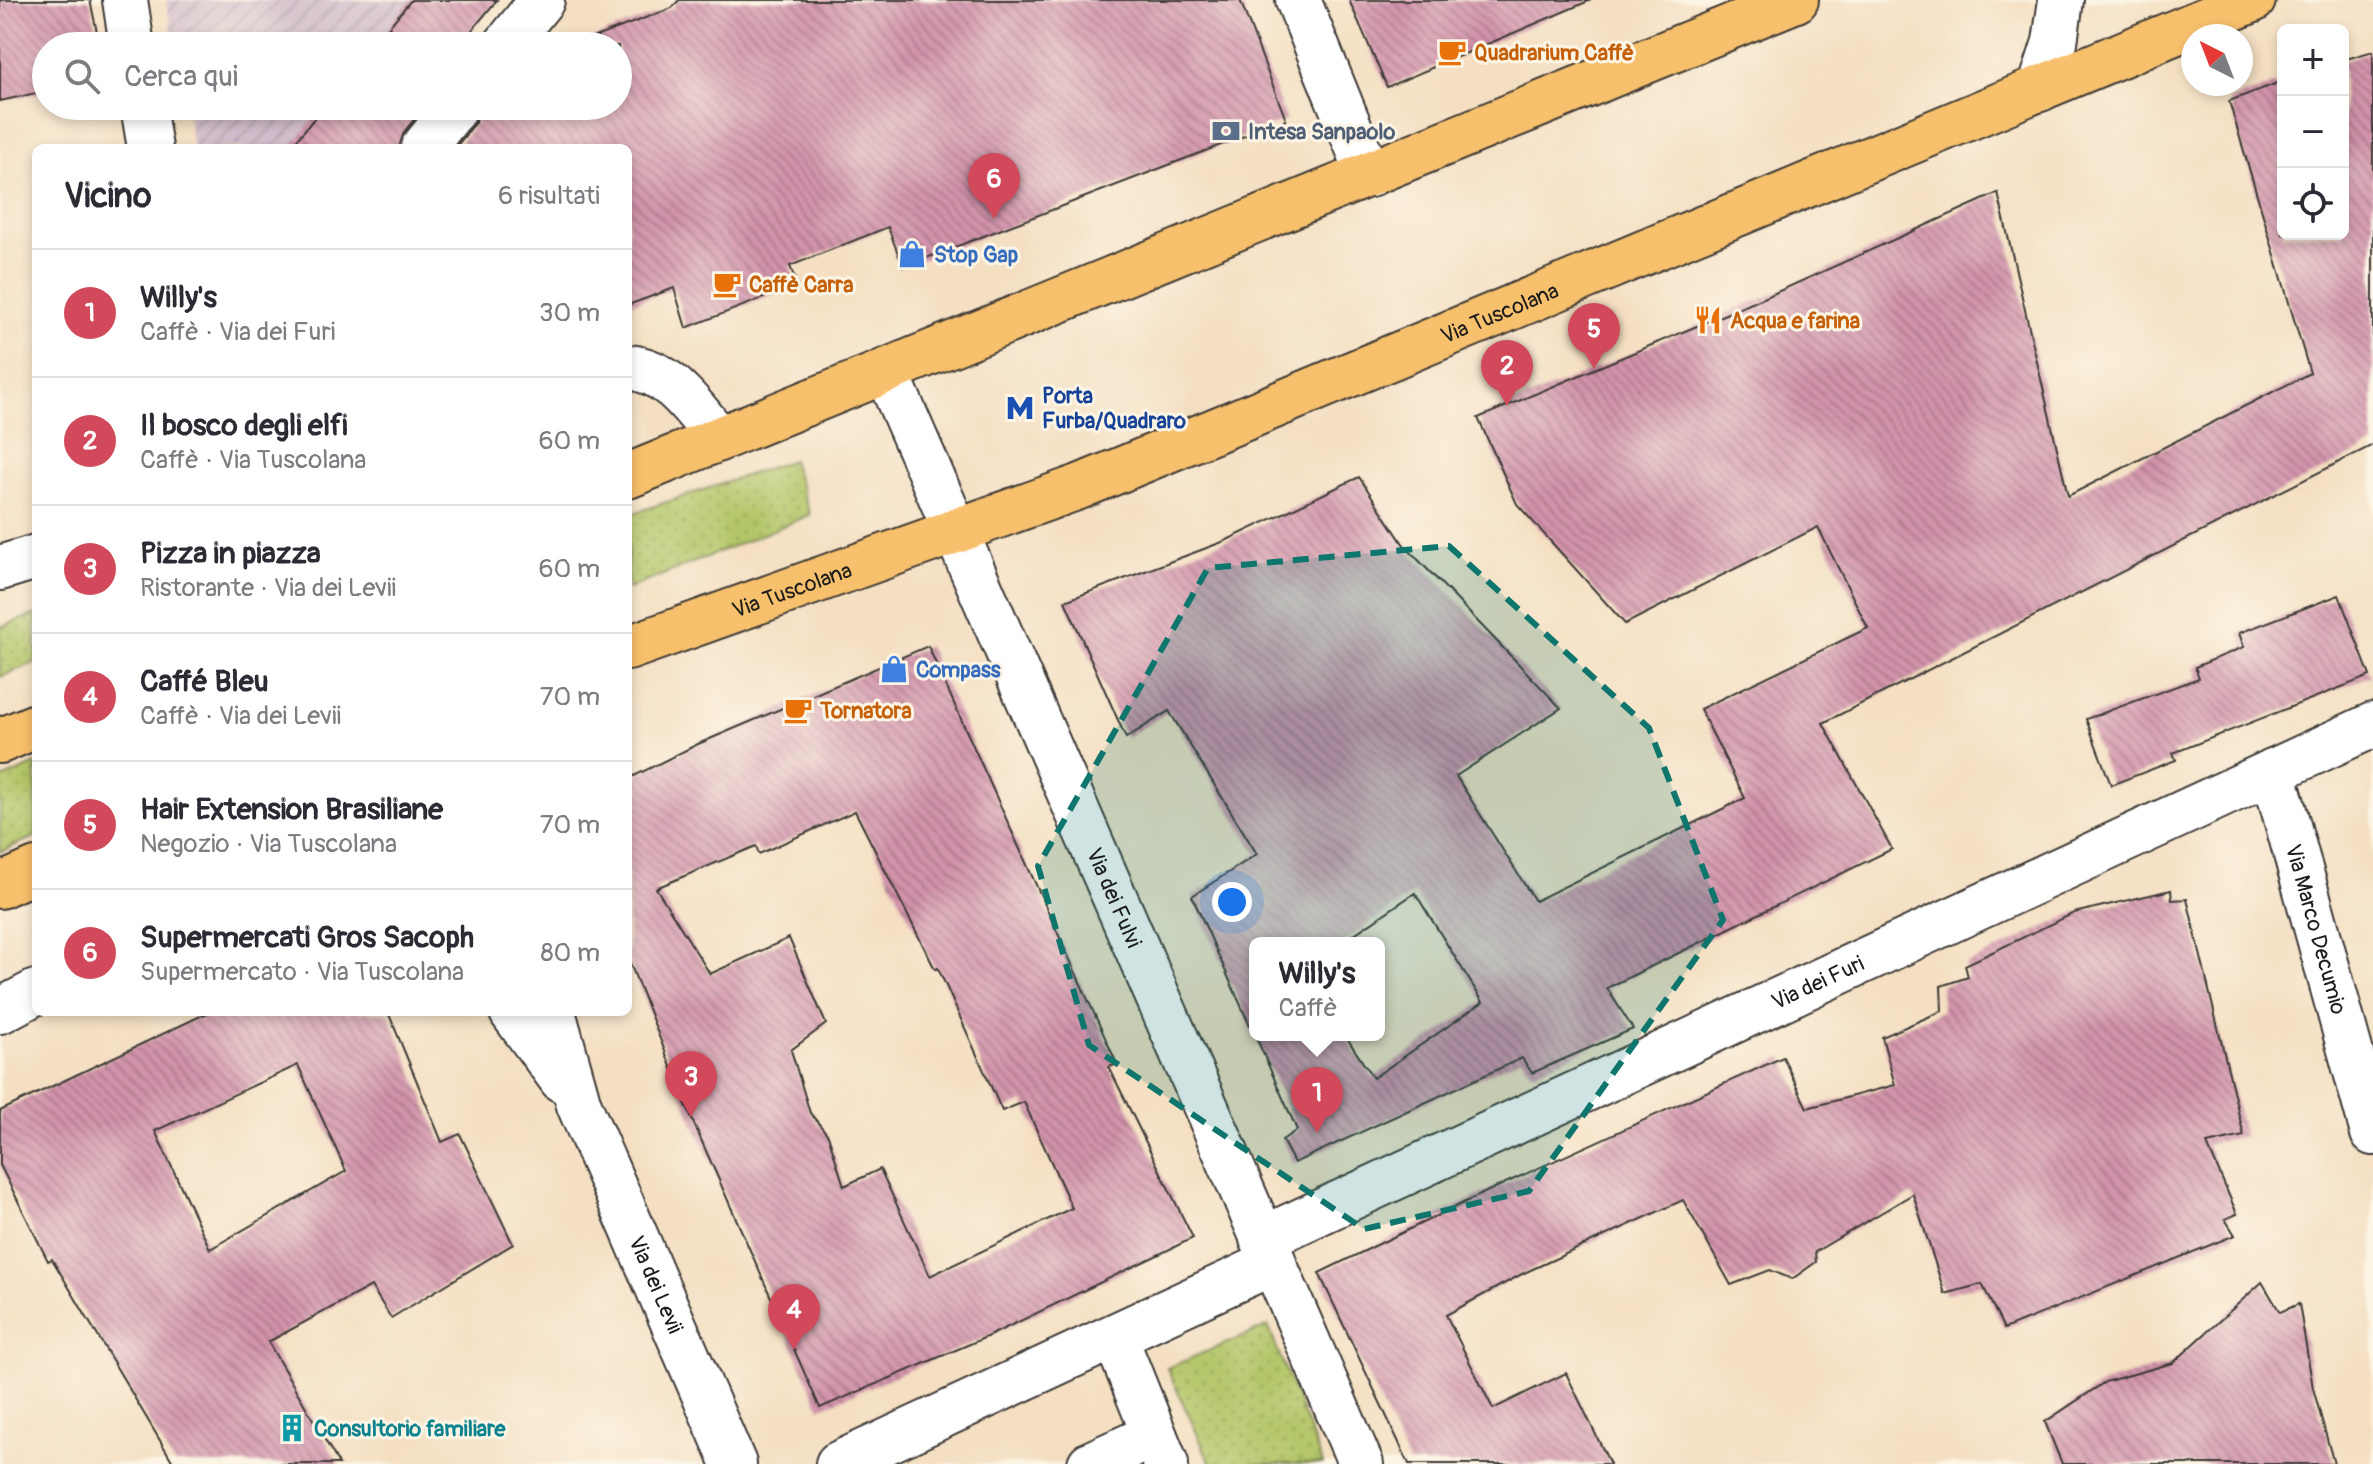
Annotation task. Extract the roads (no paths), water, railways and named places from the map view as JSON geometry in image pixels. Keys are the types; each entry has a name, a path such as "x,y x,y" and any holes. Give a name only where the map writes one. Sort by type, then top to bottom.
{"main road":[{"path":"632,474 1796,0"},
{"name":"Via Tuscolana","path":"632,647 1079,487 2253,0"},
{"path":"0,741 32,728"},
{"path":"0,886 32,872"}],"street":[{"path":"125,0 130,32"},
{"path":"516,32 542,0"},
{"path":"1298,0 1369,175"},
{"path":"2040,89 2055,42 2061,0"},
{"path":"145,120 149,144"},
{"path":"426,144 446,120"},
{"path":"632,368 668,381 718,438"},
{"path":"886,371 955,533"},
{"name":"Via dei Fulvi","path":"955,533 1361,1464"},
{"path":"0,568 32,558"},
{"name":"Via dei Furi","path":"838,1464 1115,1337 1268,1250 2373,725"},
{"name":"Via Marco Decumio","path":"2273,771 2370,1115"},
{"path":"0,1011 32,994"},
{"name":"Via dei Levii","path":"515,1016 579,1105"},
{"name":"Via dei Levii","path":"554,1016 579,1105 734,1464"},
{"path":"1090,1464 1160,1449 1115,1337"}],"place":[{"name":"Quadrarium Caffè","path":"1452,52"},
{"name":"Intesa Sanpaolo","path":"1226,131"},
{"name":"Supermercati Gros Sacoph","path":"994,219"},
{"name":"Stop Gap","path":"912,254"},
{"name":"Caffè Carra","path":"727,284"},
{"name":"Acqua e farina","path":"1708,320"},
{"name":"Hair Extension Brasiliane","path":"1594,369"},
{"name":"Il bosco degli elfi","path":"1507,406"},
{"name":"Porta Furba/Quadraro","path":"1020,408"},
{"name":"Compass","path":"894,669"},
{"name":"Tornatora","path":"798,710"},
{"name":"Pizza in piazza","path":"691,1117"},
{"name":"Willy's","path":"1317,1133"},
{"name":"Caffé Bleu","path":"794,1350"},
{"name":"Consultorio familiare","path":"292,1428"}]}
